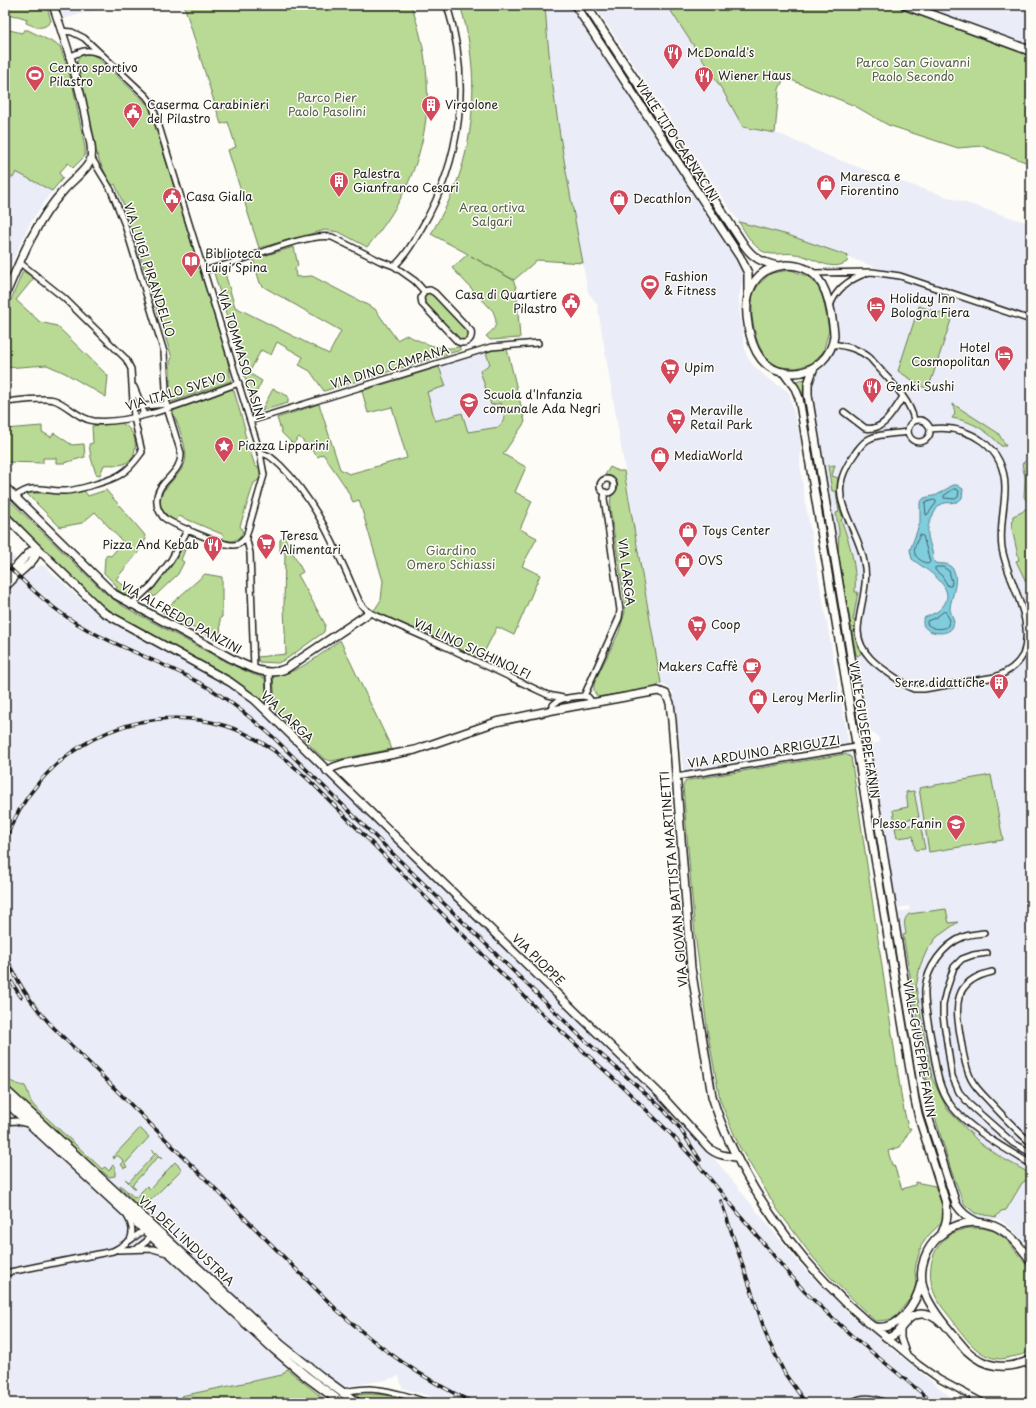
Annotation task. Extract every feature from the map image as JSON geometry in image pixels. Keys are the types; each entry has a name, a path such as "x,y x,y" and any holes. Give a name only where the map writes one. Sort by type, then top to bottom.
{"main road":[{"name":"VIA LUIGI PIRANDELLO","path":"53,5 82,102 90,143 91,157"},
{"name":"VIALE TITO CARNACINI","path":"575,5 740,257 748,273 748,294"},
{"name":"VIALE TITO CARNACINI","path":"586,5 744,246 754,257 761,261 778,266"},
{"path":"905,5 1031,51"},
{"path":"5,296 19,262 34,231 45,213 63,190 88,165 91,157"},
{"path":"778,266 798,266 813,273 823,284 830,307 834,330 832,344 826,357 822,362 814,367 798,373 783,372 774,369 762,361 750,340 746,312 748,294 758,276 770,268 778,266"},
{"name":"VIALE GIUSEPPE FANIN","path":"814,367 808,384 808,395 923,1095 927,1113 956,1204 961,1212 977,1222"},
{"name":"VIALE GIUSEPPE FANIN","path":"783,372 794,385 798,394 914,1100 918,1118 947,1208 947,1220 942,1233"},
{"name":"VIA ALFREDO PANZINI","path":"5,487 114,594 131,605 236,661 254,669 269,672 283,670 369,613"},
{"name":"VIA LARGA","path":"5,516 38,550 104,612 244,691 266,710 327,771"},
{"path":"17,570 31,551 38,550"},
{"path":"5,587 9,576"},
{"name":"VIA GIOVAN BATTISTA MARTINETTI","path":"592,702 658,691 667,695 670,703 672,721 690,968 712,1096 726,1135 737,1157 763,1202 792,1244 830,1288 870,1325 887,1338"},
{"path":"327,771 343,764 415,750 496,722 592,702"},
{"name":"VIA PIOPPE","path":"327,771 660,1094 708,1148 714,1153 724,1156 737,1157"},
{"name":"VIA DELL'INDUSTRIA","path":"5,1090 281,1345 357,1403"},
{"name":"VIA DELL'INDUSTRIA","path":"5,1101 274,1350 342,1403"},
{"path":"1031,1261 1028,1254 1008,1234 994,1225 977,1222 962,1224 952,1227 942,1233 933,1242 927,1251 923,1264 922,1278 923,1288 929,1302 972,1356 983,1363 998,1367 1031,1367"},
{"path":"887,1338 892,1326 903,1316 916,1299 922,1278"},
{"path":"887,1338 896,1334 907,1320 915,1315 923,1314 936,1318 951,1331"},
{"path":"870,1325 879,1327 892,1326"},
{"path":"1018,1366 1031,1360"}],"street":[{"path":"394,266 412,244 428,218 445,180 455,144 460,104 460,76 455,36 447,5"},
{"name":"VIA TOMMASO CASINI","path":"61,31 72,32 84,38 150,101 239,383 264,468 264,479 246,537"},
{"path":"69,57 85,50 100,54"},
{"name":"VIA LUIGI PIRANDELLO","path":"91,157 110,190 125,225 160,337 165,361 167,406 182,453 182,460 179,467 158,491 157,504 159,511 164,517 169,521 188,529"},
{"path":"204,271 275,248 325,236 337,239 380,261 394,266 414,281 424,291"},
{"path":"15,497 23,490 65,491 86,487 120,475 133,464 142,452 134,418 131,369 126,359 64,298 19,262"},
{"path":"830,307 834,295 846,283 872,272"},
{"path":"813,273 872,272 900,276 1031,320"},
{"path":"430,290 434,293 470,331 472,336 467,343 463,344 458,342 422,304 421,298 424,291 430,290"},
{"name":"VIA DINO CAMPANA","path":"250,421 491,347 538,343"},
{"path":"832,344 854,348 863,352 870,358 903,397 911,409 914,420"},
{"path":"131,380 142,406 143,413 141,416"},
{"name":"VIA ITALO SVEVO","path":"5,402 54,400 82,417 94,421 134,418 239,383"},
{"path":"844,412 865,428 868,429 880,426 885,423 903,397"},
{"name":"VIA ITALO SVEVO","path":"133,407 167,406"},
{"path":"917,419 924,421 930,429 929,436 922,442 911,439 908,432 909,425 917,419"},
{"path":"908,432 878,436 864,442 847,464 843,472 840,490 843,506 859,543 865,564 866,584 858,630 862,648 876,664 909,687 924,689 995,677 1006,672 1016,664 1024,653 1027,646 1029,630 1024,605 1010,576 1001,540 1005,488 999,462 982,440 971,434 960,430 946,428 930,429"},
{"path":"260,453 268,454 297,483 332,541 360,603 369,613"},
{"name":"VIA LARGA","path":"584,696 619,618 620,610 604,498 605,492"},
{"path":"131,605 152,585 172,560 188,529 221,544 228,545 236,545 246,537"},
{"path":"246,537 250,553 254,669"},
{"name":"VIA LINO SIGHINOLFI","path":"369,613 440,644 548,695 568,699"},
{"path":"266,710 270,700 269,672"},
{"path":"553,710 553,705 558,701 588,696 592,702"},
{"name":"VIA ARDUINO ARRIGUZZI","path":"676,777 856,747"},
{"path":"883,910 892,909"},
{"path":"984,933 969,935 954,941 938,957 927,979 925,990 926,1008 939,1085 951,1106 967,1122 1002,1147 1031,1164"},
{"path":"987,953 973,955 962,959 954,967 948,984 943,1004 943,1016 952,1076 960,1092 971,1106 1013,1143 1031,1154"},
{"path":"992,972 979,975 969,981 959,995 958,1025 964,1057 968,1072 975,1086 1031,1143"},
{"path":"5,1122 16,1121 29,1124"},
{"path":"122,1210 132,1228 132,1235 127,1243"},
{"path":"113,1251 147,1233 152,1227"},
{"path":"136,1249 144,1244 147,1233"},
{"path":"5,1273 113,1251 153,1249 170,1254"},
{"path":"901,1329 902,1346 906,1354"},
{"name":"VIA GIOVAN BATTISTA MARTINETTI","path":"887,1338 918,1364 939,1379 984,1403"},
{"path":"341,1392 369,1389 386,1391 428,1403"},
{"path":"851,1403 866,1398 876,1399 885,1403"},
{"path":"1025,1403 1031,1398"}],"shaded area":[{"path":"60,5 110,5 64,19"},
{"path":"545,5 569,5 742,268 743,280 739,297 740,320 746,354 752,364 767,378 789,392 801,443 800,464 804,495 851,757 845,754 689,780 685,782 673,691 661,683 597,304 588,292 560,138 547,41"},
{"path":"594,5 667,5 723,91 743,127 782,135 826,155 871,172 1031,224 1031,457 1030,456 1022,464 1025,477 1024,497 1030,505 1022,513 1012,529 1019,560 1016,561 1027,584 1030,607 1031,606 1031,1249 1013,1230 999,1219 974,1217 962,1209 928,1098 898,912 910,910 909,906 892,909 865,746 880,742 878,736 871,732 865,701 856,703 808,395 811,376 832,344 830,307 853,283 879,275 910,280 788,235 739,222"},
{"path":"908,5 1031,5 1031,47"},
{"path":"5,138 85,148 85,156 73,168 68,163 59,173 63,178 30,223 5,277"},
{"name":"Scuola d'Infanzia comunale Ada Negri","path":"496,349 507,349 525,422 503,454 427,488 411,375"},
{"path":"5,549 16,559 11,564 22,575 41,565 46,567 79,598 103,617 218,679 243,696 264,714 670,1107 718,1163 798,1262 850,1315 958,1403 445,1403 429,1396 402,1388 399,1376 386,1380 341,1387 262,1323 5,1084"},
{"path":"5,1109 287,1369 329,1403 5,1403"}],"green space":[{"path":"5,5 44,5 48,10 51,21 42,27 33,26 26,23 27,19 18,16 5,15"},
{"name":"Parco Pier Paolo Pasolini","path":"184,5 411,5 421,38 426,70 427,102 424,132 416,162 404,192 388,220 367,247 339,232 325,230 259,248 228,150 236,147 228,122 221,124"},
{"name":"Area ortiva Salgari","path":"460,5 545,5 547,38 555,102 565,167 583,263 537,260 514,280 471,256 513,280 516,287 520,338 490,340 486,336 496,325 496,319 493,311 452,268 468,254 431,234 454,189 466,153 470,132 473,89 472,68 466,25"},
{"path":"580,5 583,5 678,151 675,153"},
{"name":"Parco San Giovanni Paolo Secondo","path":"667,5 908,5 1031,47 1031,164 982,146 958,148 888,125 855,106 789,79 786,74 779,89 775,133 743,127 723,91"},
{"path":"5,29 22,33 24,30 28,30 60,46 72,82 85,148 85,156 73,168 68,163 59,173 63,178 52,191 16,172 13,178 5,173"},
{"path":"92,54 99,59 149,106 227,357 231,381 172,402 170,401 170,361 172,358 125,208 115,184 111,186 95,148 77,62 80,56"},
{"path":"739,222 788,235 848,256 847,262 834,266 821,263 802,255 766,253 751,241"},
{"path":"294,247 298,266 295,268 296,277 312,276 375,309 397,340 406,335 432,346 445,348 459,347 461,350 324,391 310,371 299,365 303,357 277,342 271,355 261,350 249,373 262,381 252,401 214,273 224,270 235,307 329,354 341,331 264,287 260,283 253,259"},
{"path":"791,270 809,277 819,288 823,298 829,330 823,352 812,363 797,368 779,367 765,357 756,338 752,317 752,296 759,284 771,273"},
{"path":"23,271 34,278 16,300 40,322 57,326 108,376 106,397 65,373 47,365 5,368 5,314"},
{"path":"429,292 433,294 469,332 469,337 463,342 458,340 424,303 422,298"},
{"path":"919,306 952,317 928,390 898,371"},
{"name":"Giardino Omero Schiassi","path":"496,349 507,349 525,422 503,454 526,467 515,492 532,501 520,529 537,538 522,566 540,575 514,635 497,627 478,664 373,612 381,600 383,581 359,500 353,502 345,486 323,454 318,457 299,437 293,444 282,433 277,418 319,404 340,469 349,474 407,458 392,407 368,413 362,391 439,367 446,386 427,392 435,421 462,413 468,432 499,427 505,418 501,403 491,405 480,371 490,364 486,353"},
{"path":"805,379 803,392 811,437 808,437 799,389 795,381"},
{"name":"Piazza Lipparini","path":"232,389 234,391 255,466 261,469 260,479 254,483 240,526 243,532 237,539 228,542 222,540 224,535 179,516 176,521 165,513 160,505 160,498 181,470 186,457 180,430 173,412"},
{"path":"273,389 288,396 288,403 261,411"},
{"path":"953,404 998,433 1006,446 1001,446 985,431 973,424 952,418 955,414"},
{"path":"121,423 131,431 134,436 135,449 133,455 130,460 124,464 104,465 100,475 96,474 91,458 89,444 93,443 92,426"},
{"path":"42,426 42,432 51,437 54,433 72,445 84,444 85,457 64,463 56,463 56,458 43,458 43,463 5,462 5,429"},
{"path":"1030,456 1031,457 1030,608 1027,584 1016,561 1019,560 1012,529 1013,516 1022,512 1030,505 1024,497 1025,477 1022,464"},
{"path":"835,465 832,476 838,478 837,489 839,508 843,518 841,520 854,564 855,592 858,592 853,620 857,621 856,637 862,652 858,656 856,655 838,552 839,531 836,513 839,512 836,491 832,491 828,466"},
{"path":"610,467 618,471 624,471 661,683 654,688 598,697 594,690 595,681 619,632 625,612 610,508 611,496 617,488 617,485 613,477 605,475"},
{"path":"84,489 88,496 106,490 144,534 146,539 137,554 116,579 135,595 129,597 116,589 117,586 104,573 105,558 107,555 111,556 123,542 95,512 82,523 60,527 27,494 65,493"},
{"path":"5,496 104,592 123,606 228,663 265,678 266,701 263,701 227,676 150,634 112,612 100,603 89,594 5,509"},
{"path":"284,536 303,572 298,575 325,624 324,632 288,658 278,663 259,662 257,657 286,654 284,607 285,552 280,552 280,540"},
{"path":"182,549 185,550 181,560 184,562 178,574 154,597 149,591 169,569"},
{"path":"205,574 222,577 222,617 220,618 221,642 162,612"},
{"path":"340,640 392,749 331,761 324,759 276,712 273,677 301,667"},
{"path":"845,754 851,757 902,1101 908,1128 911,1128 900,1147 888,1151 902,1189 915,1185 915,1182 935,1186 943,1208 943,1218 941,1223 928,1236 921,1246 916,1264 916,1284 914,1294 895,1317 888,1320 875,1321 833,1280 811,1255 777,1209 739,1146 720,1100 708,1034 695,934 683,786 685,782 689,780"},
{"path":"991,775 1003,840 929,852 919,788"},
{"path":"914,791 919,817 895,822 893,810 908,807 906,792"},
{"path":"920,823 925,849 915,850 913,836 897,838 895,828"},
{"path":"946,909 949,923 958,922 937,937 927,950 920,966 916,987 927,1051 923,1051 903,935 906,934 905,919 909,914"},
{"path":"928,1054 932,1078 947,1109 980,1143 1002,1158 1031,1174 1031,1180 1022,1183 1006,1210 1001,1211 996,1217 975,1213 964,1204 951,1170 930,1100 923,1055"},
{"path":"5,1075 14,1083 25,1086 34,1106 102,1169 105,1167 109,1171 113,1165 115,1167 115,1176 109,1177 103,1172 97,1170 14,1094 5,1084"},
{"path":"140,1128 149,1137 125,1164 127,1167 124,1168 121,1165 124,1161 117,1155 114,1159 113,1157"},
{"path":"153,1150 162,1159 159,1157 157,1158 132,1185 136,1188 134,1188 125,1179 129,1182 155,1154 152,1151"},
{"path":"175,1162 182,1169 141,1210 132,1202 132,1199 120,1187 120,1185 135,1198 147,1186 150,1189"},
{"path":"968,1228 982,1228 994,1231 1007,1240 1031,1271 1031,1350 1027,1353 1000,1359 984,1354 967,1340 937,1299 933,1290 930,1272 934,1254 945,1239 953,1233"},
{"path":"287,1369 329,1403 183,1403 181,1396 282,1375"},
{"path":"352,1395 386,1395 416,1403 364,1403"}],"water":[{"path":"953,485 957,485 963,489 962,498 957,502 946,503 939,506 929,523 928,528 928,536 934,562 950,566 956,580 950,608 954,620 952,628 944,633 938,633 928,630 924,627 923,623 924,618 938,611 945,603 947,596 945,588 940,581 912,559 910,550 920,523 920,503 924,498 937,495"}],"railway":[{"path":"5,563 44,600 65,616 103,638 179,672 209,688 234,705 272,736 579,1035 661,1107 679,1127 700,1160"},
{"path":"5,842 19,810 39,782 64,758 93,739 124,726 157,719 192,719 226,726 251,736 284,758 314,785 538,1010 625,1089 672,1135 805,1292 851,1335 934,1403"},
{"path":"5,951 13,972 24,991 51,1025 337,1310 385,1350 402,1362 436,1383 474,1403"},
{"path":"5,972 21,997"},
{"path":"721,1201 768,1340 785,1374 803,1399"}],"place":[{"name":"McDonald's","path":"673,70"},
{"name":"Centro sportivo Pilastro","path":"35,92"},
{"name":"Wiener Haus","path":"704,93"},
{"name":"Virgolone","path":"431,122"},
{"name":"Caserma Carabinieri del Pilastro","path":"133,129"},
{"name":"Palestra Gianfranco Cesari","path":"339,198"},
{"name":"Maresca e Fiorentino","path":"826,201"},
{"name":"Casa Gialla","path":"172,214"},
{"name":"Decathlon","path":"619,216"},
{"name":"Biblioteca Luigi Spina","path":"191,278"},
{"name":"Fashion & Fitness","path":"650,301"},
{"name":"Casa di Quartiere Pilastro","path":"571,319"},
{"name":"Holiday Inn Bologna Fiera","path":"876,323"},
{"name":"Hotel Cosmopolitan","path":"1004,372"},
{"name":"Upim","path":"670,385"},
{"name":"Genki Sushi","path":"872,404"},
{"name":"Scuola d'Infanzia comunale Ada Negri","path":"469,419"},
{"name":"Meraville Retail Park","path":"676,435"},
{"name":"Piazza Lipparini","path":"224,463"},
{"name":"MediaWorld","path":"660,473"},
{"name":"Toys Center","path":"688,548"},
{"name":"Teresa Alimentari","path":"266,560"},
{"name":"Pizza And Kebab","path":"213,562"},
{"name":"OVS","path":"684,578"},
{"name":"Coop","path":"697,642"},
{"name":"Makers Caffè","path":"752,684"},
{"name":"Serre didattiche","path":"999,700"},
{"name":"Leroy Merlin","path":"758,715"},
{"name":"Plesso Fanin","path":"956,841"}]}
